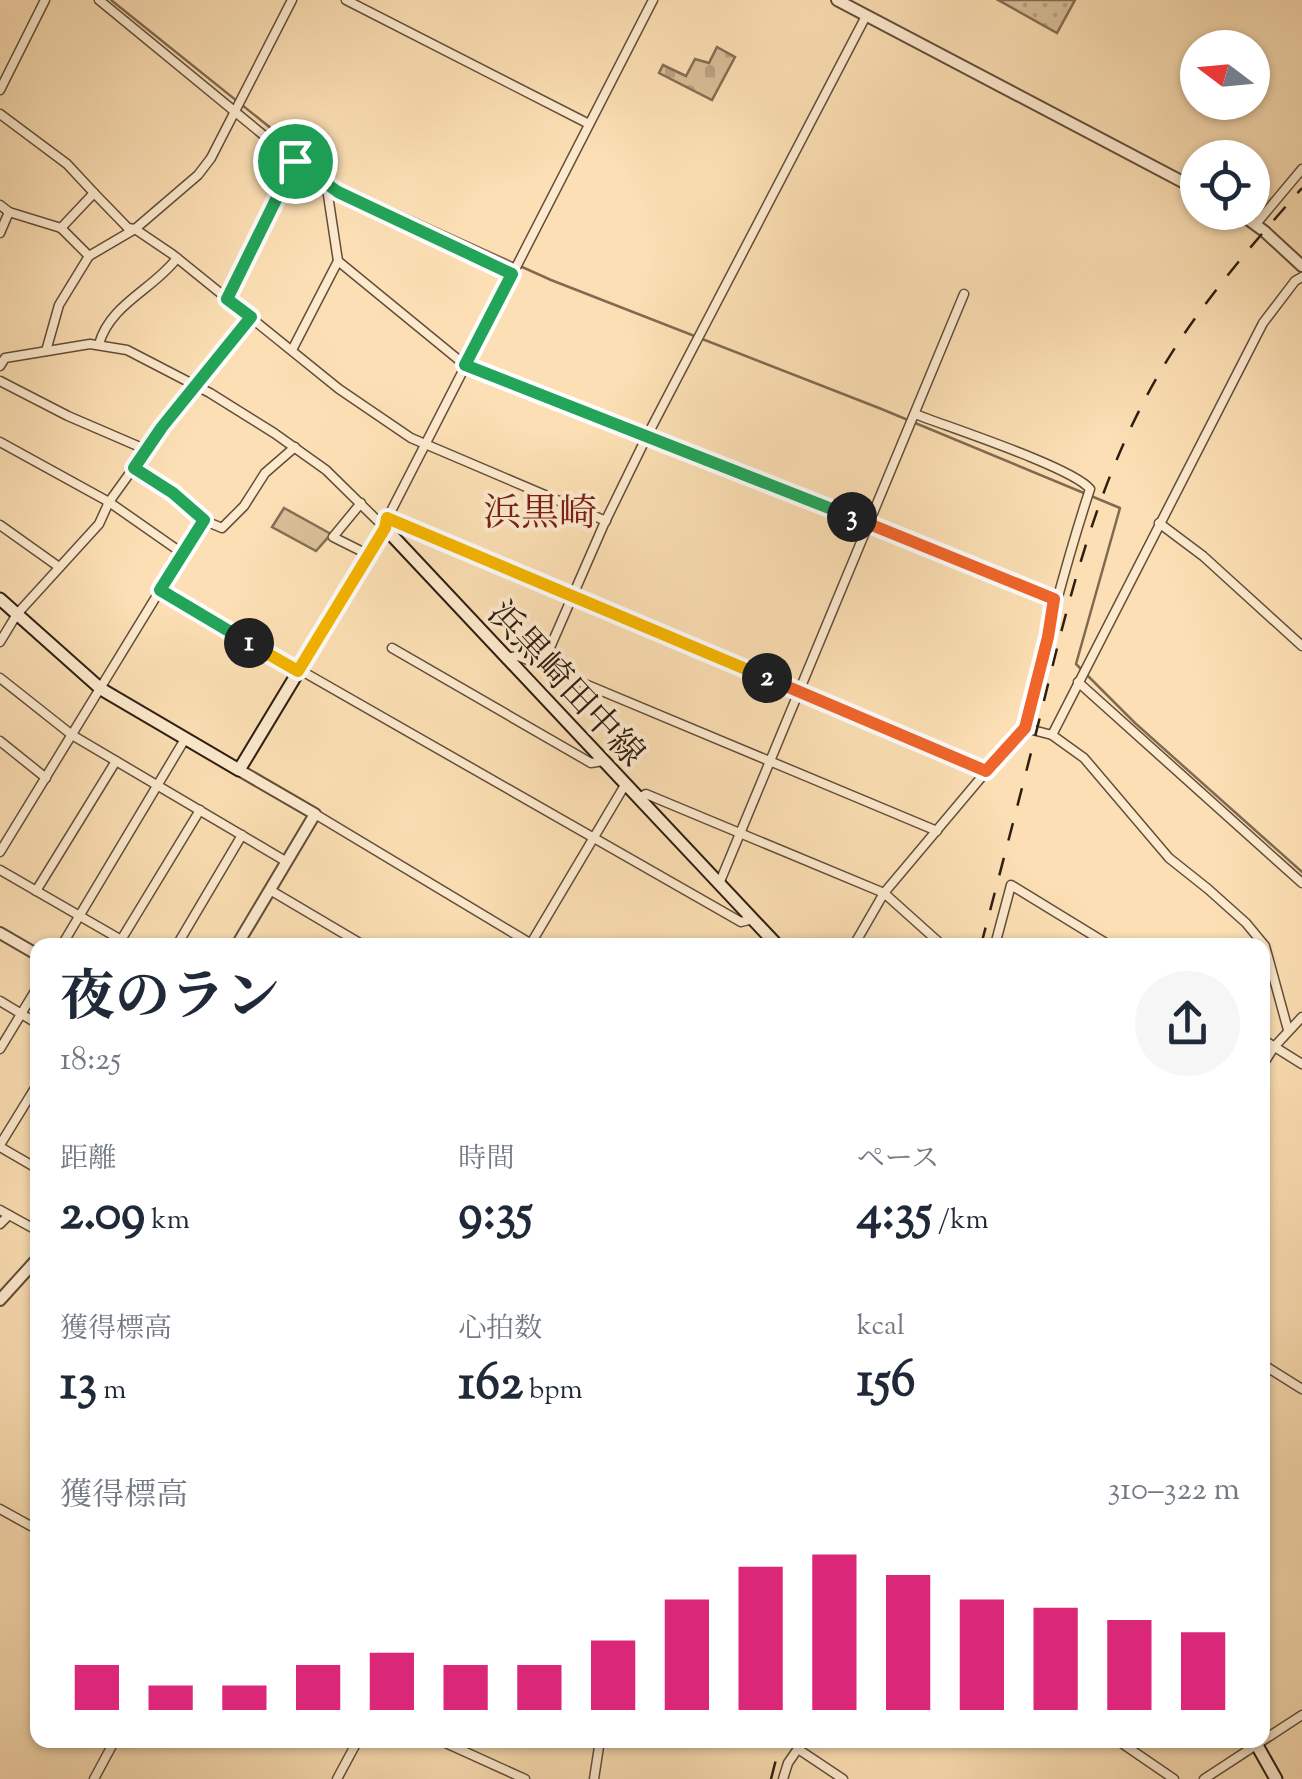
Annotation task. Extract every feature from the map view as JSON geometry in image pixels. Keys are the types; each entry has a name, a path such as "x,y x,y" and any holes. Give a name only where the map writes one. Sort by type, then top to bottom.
{"main road":[{"path":"0,599 101,689 239,770 386,523"},
{"name":"浜黒崎田中線","path":"386,523 506,658 771,938"},
{"path":"1258,1748 1276,1779"}],"street":[{"path":"0,90 45,0"},
{"path":"99,0 338,192 512,274"},
{"path":"46,350 58,306 90,256 135,229 198,175 211,158 292,0"},
{"path":"346,0 589,124"},
{"path":"386,523 653,0"},
{"path":"838,0 1180,181"},
{"path":"542,666 647,436 866,16"},
{"path":"0,114 67,164 128,228 177,258 339,389 424,445 606,521"},
{"path":"227,299 295,161"},
{"path":"1270,207 1302,169"},
{"path":"292,350 338,261 326,182"},
{"path":"61,228 94,193"},
{"path":"0,204 9,212 61,228 90,256"},
{"path":"0,233 9,212"},
{"path":"1263,230 1302,266"},
{"path":"100,344 116,314 177,258"},
{"path":"338,261 465,365 1054,599"},
{"path":"1052,735 1263,324 1302,277"},
{"path":"719,884 964,294"},
{"path":"0,642 18,614 99,524 147,450 251,317"},
{"path":"2,360 100,344 127,350 196,386 294,447 386,523 573,596 986,771"},
{"path":"0,381 147,450"},
{"path":"858,938 884,893 1025,728 1054,599 1090,489 1083,481 1036,460 915,414"},
{"path":"0,442 110,502 182,552"},
{"path":"134,468 173,493 204,520 222,528 244,506 265,473 294,447"},
{"path":"361,503 333,537 369,555"},
{"path":"0,852 204,520"},
{"path":"1159,523 1203,556 1302,646"},
{"path":"0,525 59,567"},
{"path":"160,590 741,922 753,919"},
{"path":"392,648 591,762 603,762"},
{"path":"506,658 518,656 936,831"},
{"path":"0,678 72,735 287,862"},
{"path":"1078,682 1302,882"},
{"path":"1025,728 1052,735 1084,758 1169,858 1208,888 1258,938"},
{"path":"66,938 185,740"},
{"path":"0,741 46,778"},
{"path":"36,891 116,761"},
{"path":"239,770 520,938"},
{"path":"536,938 625,786"},
{"path":"638,798 646,794 884,893 934,938"},
{"path":"127,938 200,810"},
{"path":"241,938 315,814"},
{"path":"180,938 242,835"},
{"path":"0,870 118,938"},
{"path":"997,938 1011,886 1097,938"},
{"path":"270,890 350,938"},
{"path":"0,933 30,951"},
{"path":"1270,967 1288,1030"},
{"path":"0,1049 30,999"},
{"path":"0,1002 30,1019"},
{"path":"1270,1053 1302,1017"},
{"path":"1270,1044 1302,1064"},
{"path":"30,1095 0,1146 30,1164"},
{"path":"0,1224 4,1212 30,1227"},
{"path":"0,1300 30,1267"},
{"path":"1270,1369 1302,1389"},
{"path":"0,1509 30,1526"},
{"path":"1270,1734 1302,1715"},
{"path":"94,1779 111,1748"},
{"path":"337,1779 354,1748"},
{"path":"457,1748 525,1779"},
{"path":"594,1779 599,1748"},
{"path":"1129,1748 1174,1779"},
{"path":"1204,1779 1248,1748"},
{"path":"783,1779 798,1749 843,1779"}],"green space":[{"path":"998,0 1075,0 1057,33"},
{"path":"717,47 735,57 712,100 659,73 663,65 686,76 695,59 709,63"},
{"path":"284,508 331,534 316,551 272,527"}],"waterway":[{"path":"111,0 343,186 551,280 879,408 1120,508 1076,664 1135,723 1302,872"}],"railway":[{"path":"983,938 1070,598 1123,444 1157,377 1194,320 1302,188"},
{"path":"771,1779 779,1748"}],"district":[{"name":"浜黒崎","path":"540,512"}],"route":[{"path":"295,161 338,192 512,274 465,365 1054,599 1025,728 986,771 387,518 385,528 298,671 160,590 204,520 173,493 134,468 251,317 227,299 295,161"}]}
